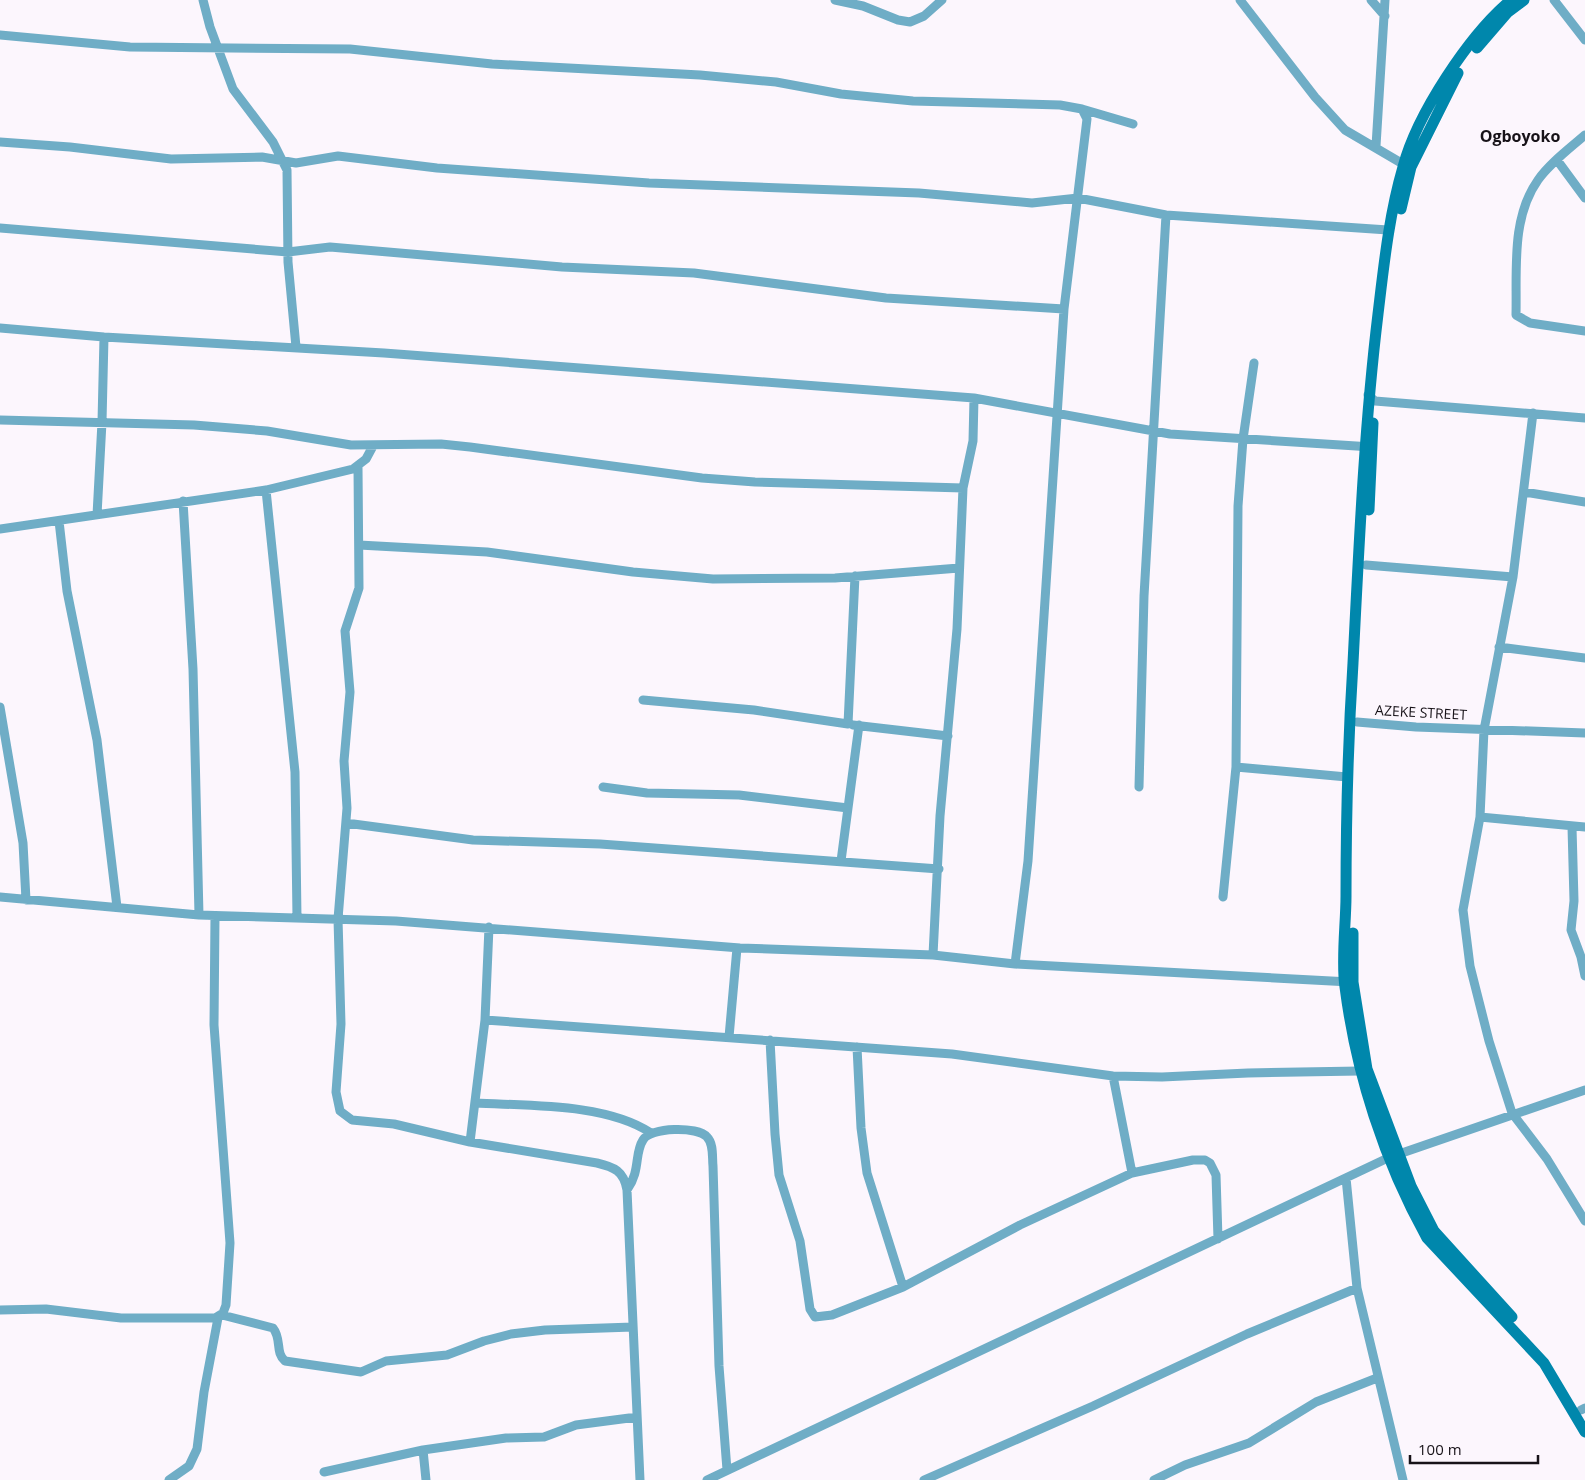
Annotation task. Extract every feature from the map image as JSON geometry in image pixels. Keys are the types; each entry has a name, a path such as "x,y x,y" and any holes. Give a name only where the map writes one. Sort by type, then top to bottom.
{"main road":[{"path":"1371,398 1396,232 1411,167 1430,115 1450,71 1484,27 1511,0"},
{"path":"1524,0 1508,12 1490,32 1457,74 1430,115 1403,164 1388,230 1371,398 1347,777 1348,982 1360,1071 1394,1155 1421,1210 1434,1231 1540,1348 1584,1412"},
{"path":"1368,447 1366,565 1357,722 1348,982 1367,1068 1414,1214 1427,1238 1544,1363 1585,1432"}],"street":[{"path":"204,0 217,46 233,89 273,142 283,161 288,182 288,252 296,348"},
{"path":"836,0 863,6 898,20 910,22 924,16 942,0"},
{"path":"1240,0 1315,97 1345,130 1376,146 1403,164"},
{"path":"1371,0 1385,16"},
{"path":"1376,146 1386,0"},
{"path":"1554,0 1585,40"},
{"path":"0,35 130,47 217,46 350,49 492,64 700,75 776,82 841,94 912,101 1060,105 1082,109 1133,124"},
{"path":"1015,964 1029,852 1064,309 1087,119 1082,109"},
{"path":"1585,135 1538,180 1524,210 1517,239 1516,314 1530,323 1585,331"},
{"path":"0,142 70,147 171,159 262,157 296,163 338,156 437,168 613,181 919,193 1032,203 1078,198 1166,215 1388,230"},
{"path":"1557,160 1585,198"},
{"path":"1138,787 1144,596 1155,432 1166,215"},
{"path":"0,228 288,252 330,247 562,267 694,273 886,298 1064,309"},
{"path":"0,328 104,337 296,348 974,398 1155,432 1368,447"},
{"path":"97,515 104,337"},
{"path":"1223,897 1236,766 1238,506 1243,439 1254,363"},
{"path":"933,955 939,870 940,816 957,629 963,488 973,440 974,398"},
{"path":"1371,398 1585,418"},
{"path":"1533,414 1513,577 1484,730 1480,816 1463,910 1470,966 1489,1041 1512,1113 1547,1159 1585,1222"},
{"path":"0,420 102,422 242,429 373,446 417,444 470,447 650,472 755,482 963,488"},
{"path":"0,530 266,490 346,472 358,467 373,446"},
{"path":"358,467 358,595 346,631 350,692 344,752 348,796 338,919 341,1024 336,1092 340,1111 352,1120 394,1124 470,1142 606,1165 619,1171 623,1176 627,1190 640,1480"},
{"path":"266,490 295,772 297,918"},
{"path":"1524,492 1585,502"},
{"path":"183,501 192,660 199,916"},
{"path":"59,521 67,591 97,740 117,907"},
{"path":"359,545 487,552 633,572 713,579 783,580 959,568"},
{"path":"1366,565 1513,577"},
{"path":"848,724 855,576"},
{"path":"1500,647 1567,658 1585,658"},
{"path":"643,700 754,710 948,736"},
{"path":"0,708 23,843 26,900"},
{"name":"AZEKE STREET","path":"1357,722 1585,734"},
{"path":"841,861 859,725"},
{"path":"1236,766 1347,777"},
{"path":"603,788 647,793 739,795 848,808"},
{"path":"1480,816 1585,827"},
{"path":"346,823 473,840 600,844 939,870"},
{"path":"1572,827 1574,901 1571,930 1581,957 1585,976"},
{"path":"0,897 199,916 338,919 489,927 737,948 933,955 1015,964 1348,982"},
{"path":"169,1480 190,1466 197,1449 204,1392 220,1316 226,1305 230,1244 214,1025 215,916"},
{"path":"470,1142 485,1020 489,927"},
{"path":"729,1037 737,948"},
{"path":"485,1020 952,1054 1113,1076 1162,1077 1248,1072 1360,1071"},
{"path":"770,1040 779,1175 800,1241 811,1312 818,1318 832,1315 902,1287 1020,1225 1132,1173 1193,1160 1205,1160 1210,1163 1217,1183 1218,1239"},
{"path":"857,1047 861,1128 867,1173 902,1287"},
{"path":"1113,1076 1132,1173"},
{"path":"708,1480 1394,1155 1512,1113 1585,1090"},
{"path":"475,1103 569,1108 627,1121 651,1133"},
{"path":"627,1190 637,1171 642,1142 651,1133 692,1129 703,1132 711,1144 719,1366 728,1470"},
{"path":"1346,1178 1357,1288 1377,1378 1403,1480"},
{"path":"924,1480 1093,1406 1247,1334 1357,1288"},
{"path":"0,1310 46,1309 120,1318 220,1316 273,1328 279,1337 280,1355 285,1361 361,1372 386,1361 447,1355 484,1341 511,1334 545,1330 633,1327"},
{"path":"1154,1480 1185,1465 1249,1443 1316,1402 1377,1378"},
{"path":"324,1472 423,1450 506,1438 544,1438 581,1424 637,1417"},
{"path":"423,1450 426,1480"}],"district":[{"name":"Ogboyoko","path":"1520,136"}]}
